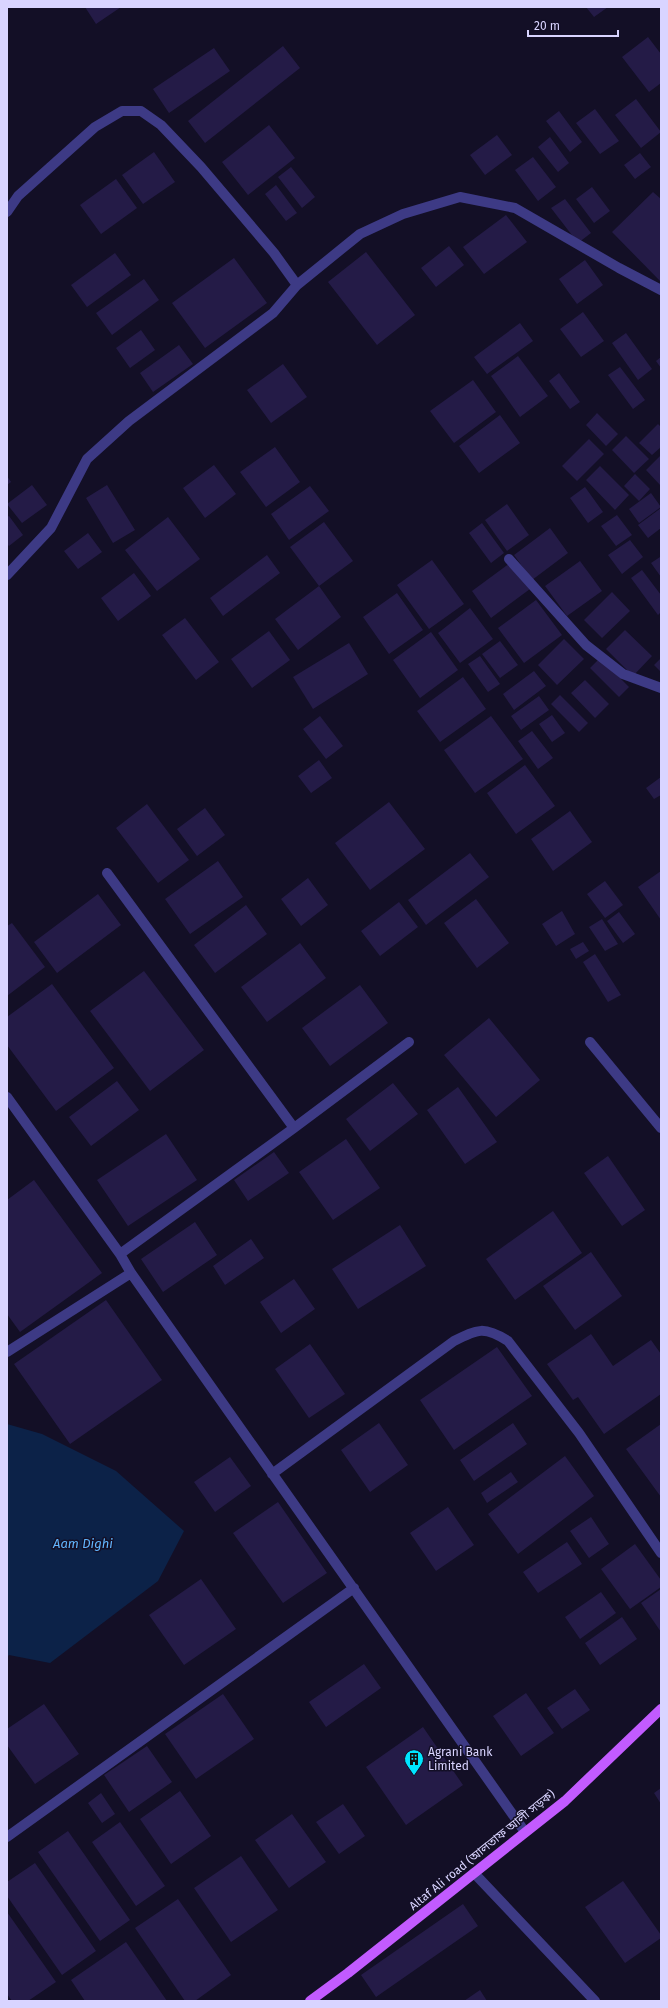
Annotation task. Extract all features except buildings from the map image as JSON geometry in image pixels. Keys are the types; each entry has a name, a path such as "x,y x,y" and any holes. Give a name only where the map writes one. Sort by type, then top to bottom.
{"main road":[{"name":"Altaf Ali road (আলতাফ আলী সড়ক)","path":"310,2001 348,1973 565,1800 661,1709"}],"street":[{"path":"7,212 18,196 95,127 122,111 141,111 161,125 201,167 274,253 297,285"},
{"path":"7,575 51,528 87,459 129,421 273,313 297,285 360,234 403,214 460,197 515,208 619,268 661,290"},
{"path":"509,559 586,645 623,674 661,688"},
{"path":"107,873 294,1128"},
{"path":"120,1254 294,1128 409,1042"},
{"path":"590,1042 661,1128"},
{"path":"7,1097 120,1254 131,1273 525,1832"},
{"path":"7,1352 131,1273"},
{"path":"272,1474 454,1341 476,1330 494,1332 508,1341 580,1433 661,1553"},
{"path":"7,1837 354,1588"},
{"path":"474,1873 595,2001"}],"water":[{"name":"Aam Dighi","path":"7,1424 42,1434 116,1471 184,1531 158,1581 50,1663 9,1655 7,1657"}],"place":[{"name":"Agrani Bank Limited","path":"414,1776"}]}
